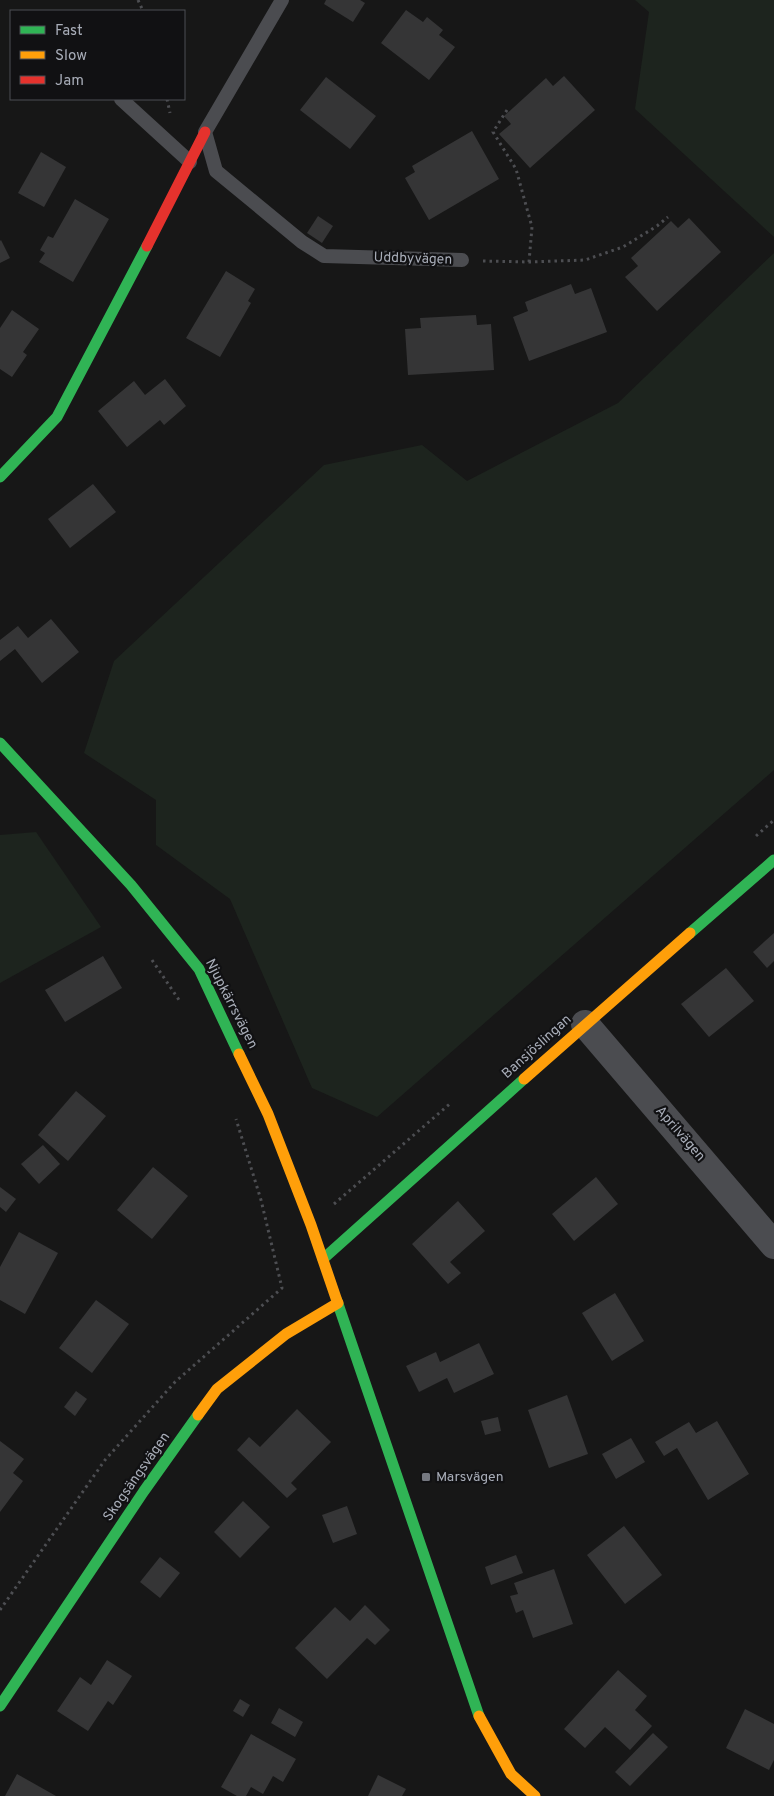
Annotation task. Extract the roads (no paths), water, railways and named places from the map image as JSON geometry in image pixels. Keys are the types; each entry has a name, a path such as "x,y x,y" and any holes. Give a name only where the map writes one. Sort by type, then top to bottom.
{"street":[{"path":"0,476 56,417 204,132"},
{"name":"Njupkärrsvägen","path":"0,743 131,885 199,969 268,1114 338,1304"},
{"name":"Bansjöslingan","path":"323,1259 585,1024 774,860"},
{"name":"Aprilvägen","path":"585,1024 774,1245"},
{"path":"338,1304 481,1721 511,1774 535,1796"},
{"name":"Skogsängsvägen","path":"0,1706 144,1491 217,1389 286,1334 338,1304"}],"lane":[{"path":"204,132 282,0"},
{"path":"122,100 190,162"},
{"name":"Uddbyvägen","path":"204,132 216,172 302,242 324,256 462,260"}],"place":[{"name":"Marsvägen","path":"426,1477"}]}
